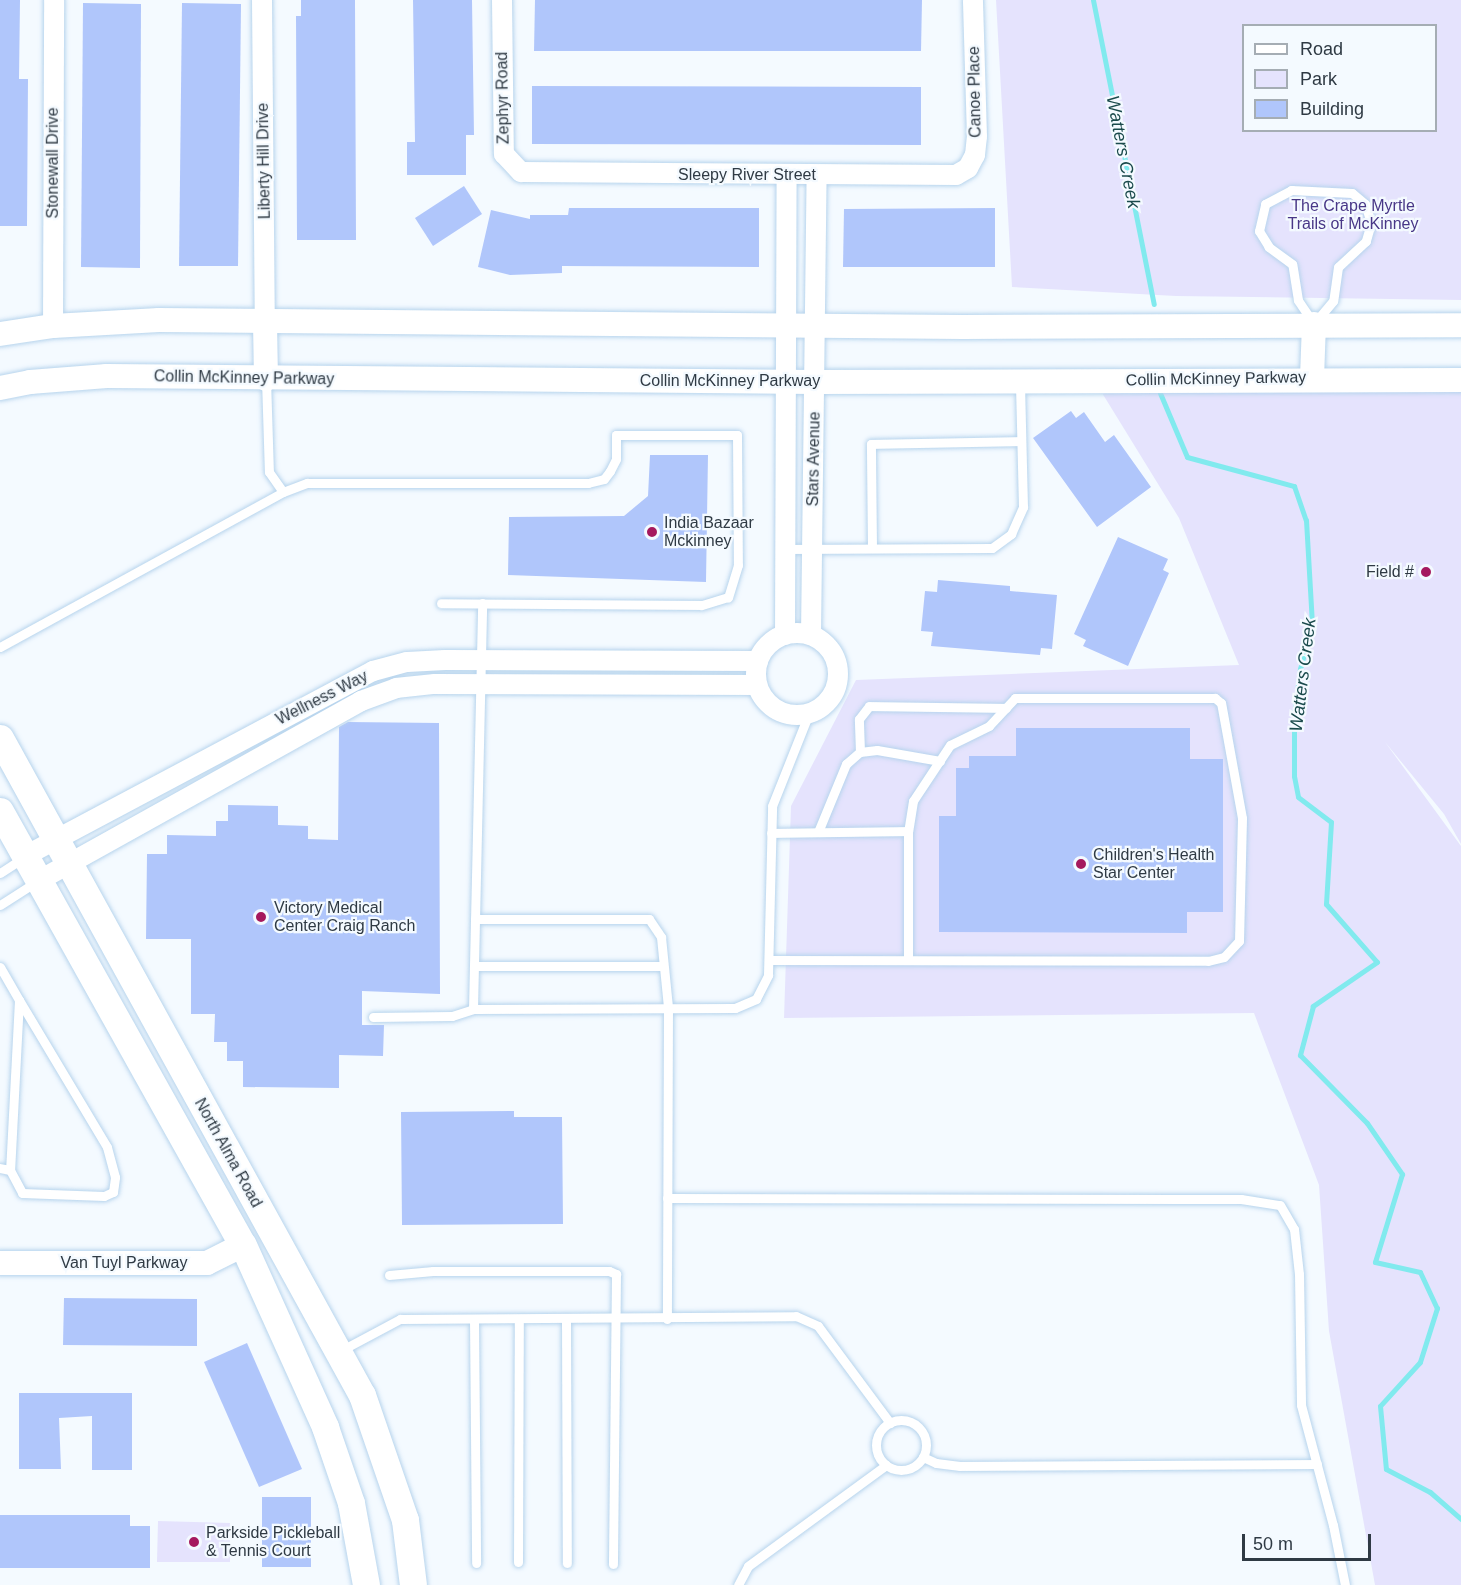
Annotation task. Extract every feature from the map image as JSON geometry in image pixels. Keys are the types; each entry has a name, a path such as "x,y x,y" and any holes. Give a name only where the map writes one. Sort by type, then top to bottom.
{"main road":[{"name":"North Alma Road","path":"0,738 362,1395 405,1520 413,1585"},
{"name":"North Alma Road","path":"0,811 243,1245 325,1427 351,1503 366,1585"}],"street":[{"name":"Stonewall Drive","path":"53,326 54,0"},
{"name":"Liberty Hill Drive","path":"262,0 265,322"},
{"name":"Zephyr Road","path":"502,0 504,154 522,172 537,174"},
{"name":"Canoe Place","path":"956,175 968,168 975,155 973,0"},
{"name":"Sleepy River Street","path":"537,174 956,175"},
{"name":"Stars Avenue","path":"785,634 787,174"},
{"name":"Stars Avenue","path":"812,635 817,175"},
{"path":"0,334 53,326 159,320 787,326 1461,325"},
{"path":"265,322 266,379"},
{"path":"1312,378 1314,324"},
{"name":"Collin McKinney Parkway","path":"0,388 30,381 107,376 266,379 786,381 1312,378 1461,381"},
{"path":"785,634 812,635 829,648 838,671 832,694 809,713 795,715 774,708 757,685 758,661 772,641 785,634"},
{"name":"Wellness Way","path":"38,881 69,864 199,777 269,725 373,671 407,663 478,660 758,661"},
{"name":"Wellness Way","path":"25,856 55,840 199,777 280,746 361,701 396,688 478,684 757,685"},
{"name":"Van Tuyl Parkway","path":"0,1263 207,1263 243,1245"}],"lane":[{"path":"1343,190 1365,204 1370,232 1360,247 1338,267 1333,301 1314,324 1298,300 1292,264 1269,247 1259,231 1260,213 1281,192 1343,190"},
{"path":"266,379 269,472 284,492"},
{"path":"785,549 992,548 1011,534 1023,507 1019,380"},
{"path":"0,647 284,492 307,483 588,483 604,479 610,471 616,459 616,435 737,435 738,565 728,597 701,604 441,603"},
{"path":"872,548 871,444 1021,441"},
{"path":"473,1010 478,660 482,603"},
{"path":"769,960 1208,961 1224,957 1239,941 1242,818 1221,703 1215,698 1015,698 989,726 950,745 913,801 909,831 909,960"},
{"path":"860,752 859,719 869,706 1006,708"},
{"path":"373,1017 452,1016 473,1010 735,1008 756,999 768,975 772,806 809,713"},
{"path":"269,725 280,746"},
{"path":"818,832 846,764 860,752 877,750 940,761"},
{"path":"771,833 909,831"},
{"path":"0,873 25,856"},
{"path":"0,905 38,881"},
{"path":"475,919 649,919 661,937 668,1007 667,1319"},
{"path":"474,966 663,966"},
{"path":"0,967 107,1147 115,1177 113,1192 104,1196 22,1193 5,1169 19,1000"},
{"path":"667,1198 1241,1199 1280,1205 1294,1229 1301,1405 1345,1585"},
{"path":"389,1275 433,1271 609,1271 616,1274 613,1564"},
{"path":"338,1352 400,1319 804,1318 818,1326 890,1423"},
{"path":"474,1319 476,1563"},
{"path":"518,1562 519,1319"},
{"path":"566,1319 567,1563"},
{"path":"738,1585 748,1566 886,1465 907,1469 923,1457 926,1442 919,1428 905,1421 890,1423 876,1443 886,1465"},
{"path":"923,1457 936,1463 960,1466 1317,1464"}],"green space":[{"name":"The Crape Myrtle Trails of McKinney","path":"996,0 1461,0 1461,300 1176,296 1012,287"},
{"path":"1099,388 1461,389 1461,844 1444,814 1385,742 1461,846 1461,1585 1375,1585 1329,1331 1319,1185 1254,1013 784,1018 791,806 856,680 1239,665 1179,518"},
{"name":"Parkside Pickleball & Tennis Court","path":"158,1521 230,1523 230,1562 157,1562"}],"building":[{"path":"0,0 20,0 19,79 28,79 27,226 0,226"},
{"path":"301,0 355,0 356,240 297,240 296,16 301,16"},
{"path":"413,0 472,0 474,135 466,135 466,175 407,175 407,142 415,142"},
{"path":"535,0 922,0 921,51 534,51"},
{"path":"83,3 141,4 140,268 81,267"},
{"path":"182,3 241,4 238,266 179,266"},
{"path":"532,86 921,87 921,145 532,144"},
{"path":"464,186 482,214 433,246 415,218"},
{"path":"569,208 759,208 759,267 562,266 562,273 510,275 478,267 491,210 530,219 530,215 568,215"},
{"path":"995,208 995,267 843,267 844,209"},
{"path":"1071,411 1076,418 1084,412 1105,442 1114,435 1151,487 1097,527 1033,438"},
{"path":"650,455 708,455 706,582 508,575 509,517 624,516 648,496"},
{"path":"1118,537 1168,559 1163,570 1169,573 1128,666 1083,646 1086,640 1074,634"},
{"path":"938,580 1010,586 1010,591 1057,595 1052,649 1041,648 1040,655 931,646 933,632 921,631 925,591 937,592"},
{"path":"348,722 439,723 440,994 362,991 362,1025 384,1025 383,1056 339,1055 339,1088 243,1087 243,1061 227,1061 227,1042 214,1042 215,1014 191,1014 191,939 146,939 147,854 167,854 167,835 216,836 216,821 228,821 228,805 278,806 278,825 308,826 308,839 338,840 339,727"},
{"name":"Children's Health Star Center","path":"1016,728 1190,728 1190,759 1223,759 1223,912 1187,912 1187,933 939,932 939,816 956,816 956,768 969,768 969,756 1016,756"},
{"path":"514,1111 514,1117 562,1117 563,1224 402,1225 401,1112"},
{"path":"64,1298 197,1299 197,1346 63,1345"},
{"path":"247,1343 302,1469 259,1487 204,1362"},
{"path":"19,1393 132,1393 132,1470 92,1470 92,1416 59,1418 61,1469 19,1469"},
{"path":"262,1497 311,1497 311,1567 262,1567"},
{"path":"0,1515 130,1515 130,1526 150,1526 150,1568 0,1568"}],"waterway":[{"name":"Watters Creek","path":"1093,0 1154,304"},
{"name":"Watters Creek","path":"1160,393 1187,457 1294,486 1306,520 1312,623 1300,669 1294,716 1294,776 1298,797 1331,822 1326,904 1377,962 1313,1006 1300,1055 1367,1123 1402,1174 1375,1262 1420,1272 1437,1308 1420,1362 1380,1406 1386,1469 1430,1492 1461,1519"}],"place":[{"name":"India Bazaar Mckinney","path":"652,532"},
{"name":"Field #","path":"1426,572"},
{"name":"Children's Health Star Center","path":"1081,864"},
{"name":"Victory Medical Center Craig Ranch","path":"261,917"},
{"name":"Parkside Pickleball & Tennis Court","path":"194,1542"}]}
